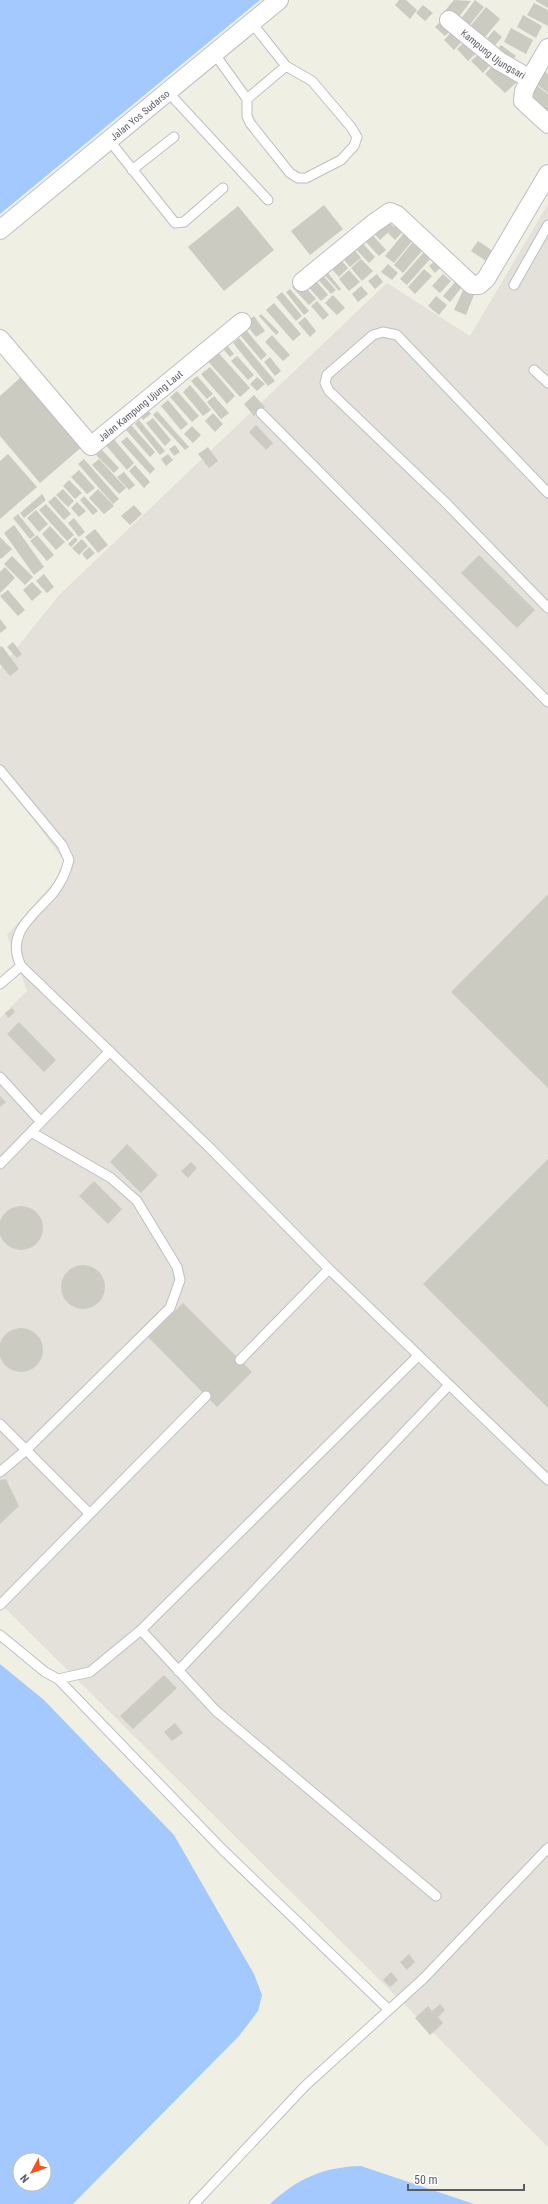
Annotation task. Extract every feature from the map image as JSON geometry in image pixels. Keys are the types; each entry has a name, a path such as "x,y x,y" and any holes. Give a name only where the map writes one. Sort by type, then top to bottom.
{"street":[{"name":"Jalan Yos Sudarso","path":"0,230 279,0"},
{"name":"Kampung Ujungsari","path":"449,20 499,61 530,79 548,48"},
{"path":"530,79 524,91 523,101 548,124"},
{"path":"302,282 374,223 390,212 397,215 472,285 479,285 486,279 496,263 548,174"},
{"name":"Jalan Kampung Ujung Laut","path":"0,339 91,446 242,322"}],"lane":[{"path":"214,53 247,99 247,116 250,123 290,173 298,178 306,178 341,160 354,146 357,137 312,81 286,66 251,22"},
{"path":"247,99 286,66"},
{"path":"167,91 268,200"},
{"path":"132,170 174,136"},
{"path":"109,140 175,223 184,222 222,188"},
{"path":"514,285 548,225"},
{"path":"548,493 396,335 383,332 374,335 327,375 325,383 329,391 445,502 548,608"},
{"path":"534,370 548,383"},
{"path":"261,413 548,702"},
{"path":"0,770 62,845 69,860 65,874 54,892 17,934 15,951 21,966 210,1148 329,1269 418,1356 548,1480"},
{"path":"0,984 21,966"},
{"path":"0,1164 110,1051"},
{"path":"0,1077 41,1122"},
{"path":"0,1472 26,1450 170,1308 180,1280 177,1267 137,1201 111,1178 31,1132"},
{"path":"240,1360 329,1269"},
{"path":"58,1679 90,1672 141,1630 418,1356"},
{"path":"178,1671 449,1385"},
{"path":"0,1603 206,1396"},
{"path":"0,1424 89,1514"},
{"path":"141,1630 216,1711 436,1896"},
{"path":"0,1635 45,1672 58,1679 222,1849 389,2010"},
{"path":"194,2204 305,2086 424,1978 548,1848"}],"shaded area":[{"path":"548,204 548,2147 0,1603 0,1018 27,991 7,935 68,866 0,774 0,669 59,595 387,283 470,336"}],"water":[{"path":"0,0 260,0 0,214"},
{"path":"0,1664 44,1700 174,1835 254,1974 262,1995 258,2011 239,2036 73,2204 0,2204"},
{"path":"361,2166 474,2204 270,2204 291,2187 312,2176 335,2169"}],"building":[{"path":"399,0 406,0 417,10 410,19 395,5"},
{"path":"454,0 471,1 455,22 443,13"},
{"path":"475,0 484,7 468,27 460,20"},
{"path":"548,0 548,8 536,1"},
{"path":"534,3 548,10 548,26 527,15"},
{"path":"423,5 433,13 425,21 416,13"},
{"path":"486,7 500,19 481,42 467,30"},
{"path":"523,15 542,26 536,38 517,27"},
{"path":"444,18 454,28 445,36 435,27"},
{"path":"456,27 466,37 454,50 444,40"},
{"path":"511,28 533,40 526,54 504,42"},
{"path":"494,30 502,37 491,50 483,44"},
{"path":"468,38 479,50 468,61 457,49"},
{"path":"501,45 516,56 509,65 494,54"},
{"path":"483,50 494,61 483,73 471,61"},
{"path":"496,62 517,82 505,93 485,74"},
{"path":"540,68 548,74 548,93 531,80"},
{"path":"536,85 548,94 548,113 526,101"},
{"path":"324,205 343,229 310,255 291,231"},
{"path":"238,206 274,250 224,291 188,247"},
{"path":"385,217 394,227 399,222 405,229 395,240 388,233 392,229 380,240 371,230"},
{"path":"368,230 386,250 379,256 361,237"},
{"path":"404,233 413,240 394,263 385,256"},
{"path":"358,238 375,257 369,263 351,244"},
{"path":"478,241 493,251 486,261 471,251"},
{"path":"412,243 422,251 403,273 394,265"},
{"path":"352,247 361,258 350,267 341,256"},
{"path":"424,252 431,258 407,285 400,279"},
{"path":"339,258 348,268 339,277 330,267"},
{"path":"361,259 373,271 362,281 351,268"},
{"path":"436,260 442,266 435,273 429,266"},
{"path":"388,264 398,273 392,280 381,272"},
{"path":"324,268 341,289 339,291 321,271"},
{"path":"424,269 432,276 415,294 408,287"},
{"path":"349,270 360,282 349,291 339,279"},
{"path":"319,271 336,290 331,294 314,275"},
{"path":"377,274 383,282 375,289 368,281"},
{"path":"443,274 451,281 440,293 432,286"},
{"path":"313,277 328,295 321,301 305,283"},
{"path":"299,280 316,299 309,305 292,287"},
{"path":"455,282 462,287 450,302 443,296"},
{"path":"361,286 368,294 358,302 352,294"},
{"path":"290,289 309,311 304,315 286,292"},
{"path":"463,290 474,295 466,315 454,310"},
{"path":"282,292 302,316 296,321 276,297"},
{"path":"333,295 345,308 337,315 325,303"},
{"path":"436,296 447,305 439,315 428,306"},
{"path":"317,301 329,315 323,320 311,306"},
{"path":"274,303 301,334 293,341 266,310"},
{"path":"261,314 279,332 276,335 259,316"},
{"path":"254,316 265,331 256,337 245,323"},
{"path":"305,317 316,331 310,337 298,323"},
{"path":"242,325 267,355 261,360 236,330"},
{"path":"272,335 290,355 283,361 265,342"},
{"path":"239,338 275,381 268,386 233,343"},
{"path":"227,345 234,354 230,357 223,349"},
{"path":"215,349 250,388 240,397 205,358"},
{"path":"237,356 254,375 248,380 231,361"},
{"path":"270,357 281,371 275,376 264,362"},
{"path":"210,367 235,396 227,404 201,374"},
{"path":"197,376 213,394 207,399 191,381"},
{"path":"21,377 83,446 40,483 0,436 0,396"},
{"path":"257,377 265,384 257,391 250,384"},
{"path":"190,385 211,410 203,416 183,392"},
{"path":"177,391 199,416 192,422 170,397"},
{"path":"254,395 265,407 254,416 244,404"},
{"path":"214,396 229,413 221,419 207,402"},
{"path":"168,400 188,424 181,430 161,406"},
{"path":"145,407 151,414 143,420 137,412"},
{"path":"157,411 189,447 185,450 153,415"},
{"path":"213,413 223,424 215,432 205,421"},
{"path":"153,418 171,440 165,446 146,423"},
{"path":"139,420 165,451 160,455 135,424"},
{"path":"131,425 155,452 150,457 126,430"},
{"path":"256,425 273,443 266,450 249,432"},
{"path":"192,426 201,435 193,443 184,434"},
{"path":"111,436 134,463 127,470 103,442"},
{"path":"127,437 155,469 150,474 121,442"},
{"path":"175,445 180,452 174,456 169,449"},
{"path":"208,447 218,461 209,468 198,454"},
{"path":"102,450 119,468 114,473 96,455"},
{"path":"8,454 37,487 0,519 0,461"},
{"path":"168,454 173,460 166,466 161,459"},
{"path":"84,459 119,499 113,504 78,464"},
{"path":"99,459 126,488 119,494 92,465"},
{"path":"135,465 150,482 144,488 129,471"},
{"path":"79,470 95,488 87,494 71,477"},
{"path":"124,472 135,485 129,490 117,477"},
{"path":"69,480 82,493 75,499 63,486"},
{"path":"63,489 74,501 68,507 56,495"},
{"path":"98,489 114,506 104,514 89,498"},
{"path":"42,494 46,500 24,518 20,513"},
{"path":"55,496 71,514 64,520 48,502"},
{"path":"84,496 98,511 93,515 80,500"},
{"path":"77,502 86,511 79,517 71,508"},
{"path":"46,504 74,535 67,541 39,510"},
{"path":"134,505 142,514 130,525 121,516"},
{"path":"36,510 48,524 39,532 27,518"},
{"path":"18,514 35,535 30,539 13,518"},
{"path":"74,518 85,532 79,537 68,523"},
{"path":"14,525 44,567 34,575 4,533"},
{"path":"50,526 65,542 56,550 42,534"},
{"path":"95,529 108,545 98,553 85,537"},
{"path":"37,535 54,555 47,561 30,541"},
{"path":"0,537 12,549 1,559 0,558"},
{"path":"75,537 78,540 71,547 68,544"},
{"path":"82,539 88,546 79,555 72,548"},
{"path":"89,547 95,553 87,560 82,554"},
{"path":"479,555 535,610 517,628 461,573"},
{"path":"12,556 33,577 25,585 4,564"},
{"path":"5,567 15,578 0,593 0,572"},
{"path":"44,574 54,587 47,593 36,581"},
{"path":"32,582 42,592 32,601 23,590"},
{"path":"8,590 25,610 18,616 0,596"},
{"path":"0,619 7,628 0,633"},
{"path":"13,642 22,654 17,658 7,647"},
{"path":"2,646 19,669 10,676 0,664 0,647"},
{"path":"548,894 548,1088 451,992"},
{"path":"12,1008 15,1012 8,1018 5,1013"},
{"path":"19,1022 56,1060 44,1072 7,1034"},
{"path":"0,1096 6,1102 0,1107"},
{"path":"127,1144 158,1175 141,1193 110,1162"},
{"path":"548,1159 548,1408 423,1284"},
{"path":"191,1162 197,1168 188,1178 181,1171"},
{"path":"94,1181 122,1209 108,1224 79,1196"},
{"path":"17,1206 25,1206 30,1207 37,1212 42,1219 42,1237 37,1244 30,1249 17,1250 9,1247 2,1240 -1,1232 -1,1224 2,1216 9,1209"},
{"path":"79,1265 87,1265 92,1266 99,1271 104,1278 104,1296 99,1303 92,1308 79,1309 71,1306 64,1299 61,1291 61,1283 64,1275 71,1268"},
{"path":"183,1303 252,1372 217,1407 148,1337"},
{"path":"17,1328 25,1328 30,1329 37,1334 42,1341 42,1359 37,1366 30,1371 17,1372 9,1369 2,1362 -1,1354 -1,1346 2,1338 9,1331"},
{"path":"6,1479 19,1506 0,1524 0,1480"},
{"path":"164,1675 177,1688 133,1729 120,1716"},
{"path":"175,1723 183,1733 172,1741 164,1732"},
{"path":"409,1954 415,1962 407,1970 400,1962"},
{"path":"391,1972 398,1980 390,1987 383,1980"},
{"path":"440,2004 445,2010 438,2017 443,2023 430,2035 415,2018 428,2006 432,2011"}]}
